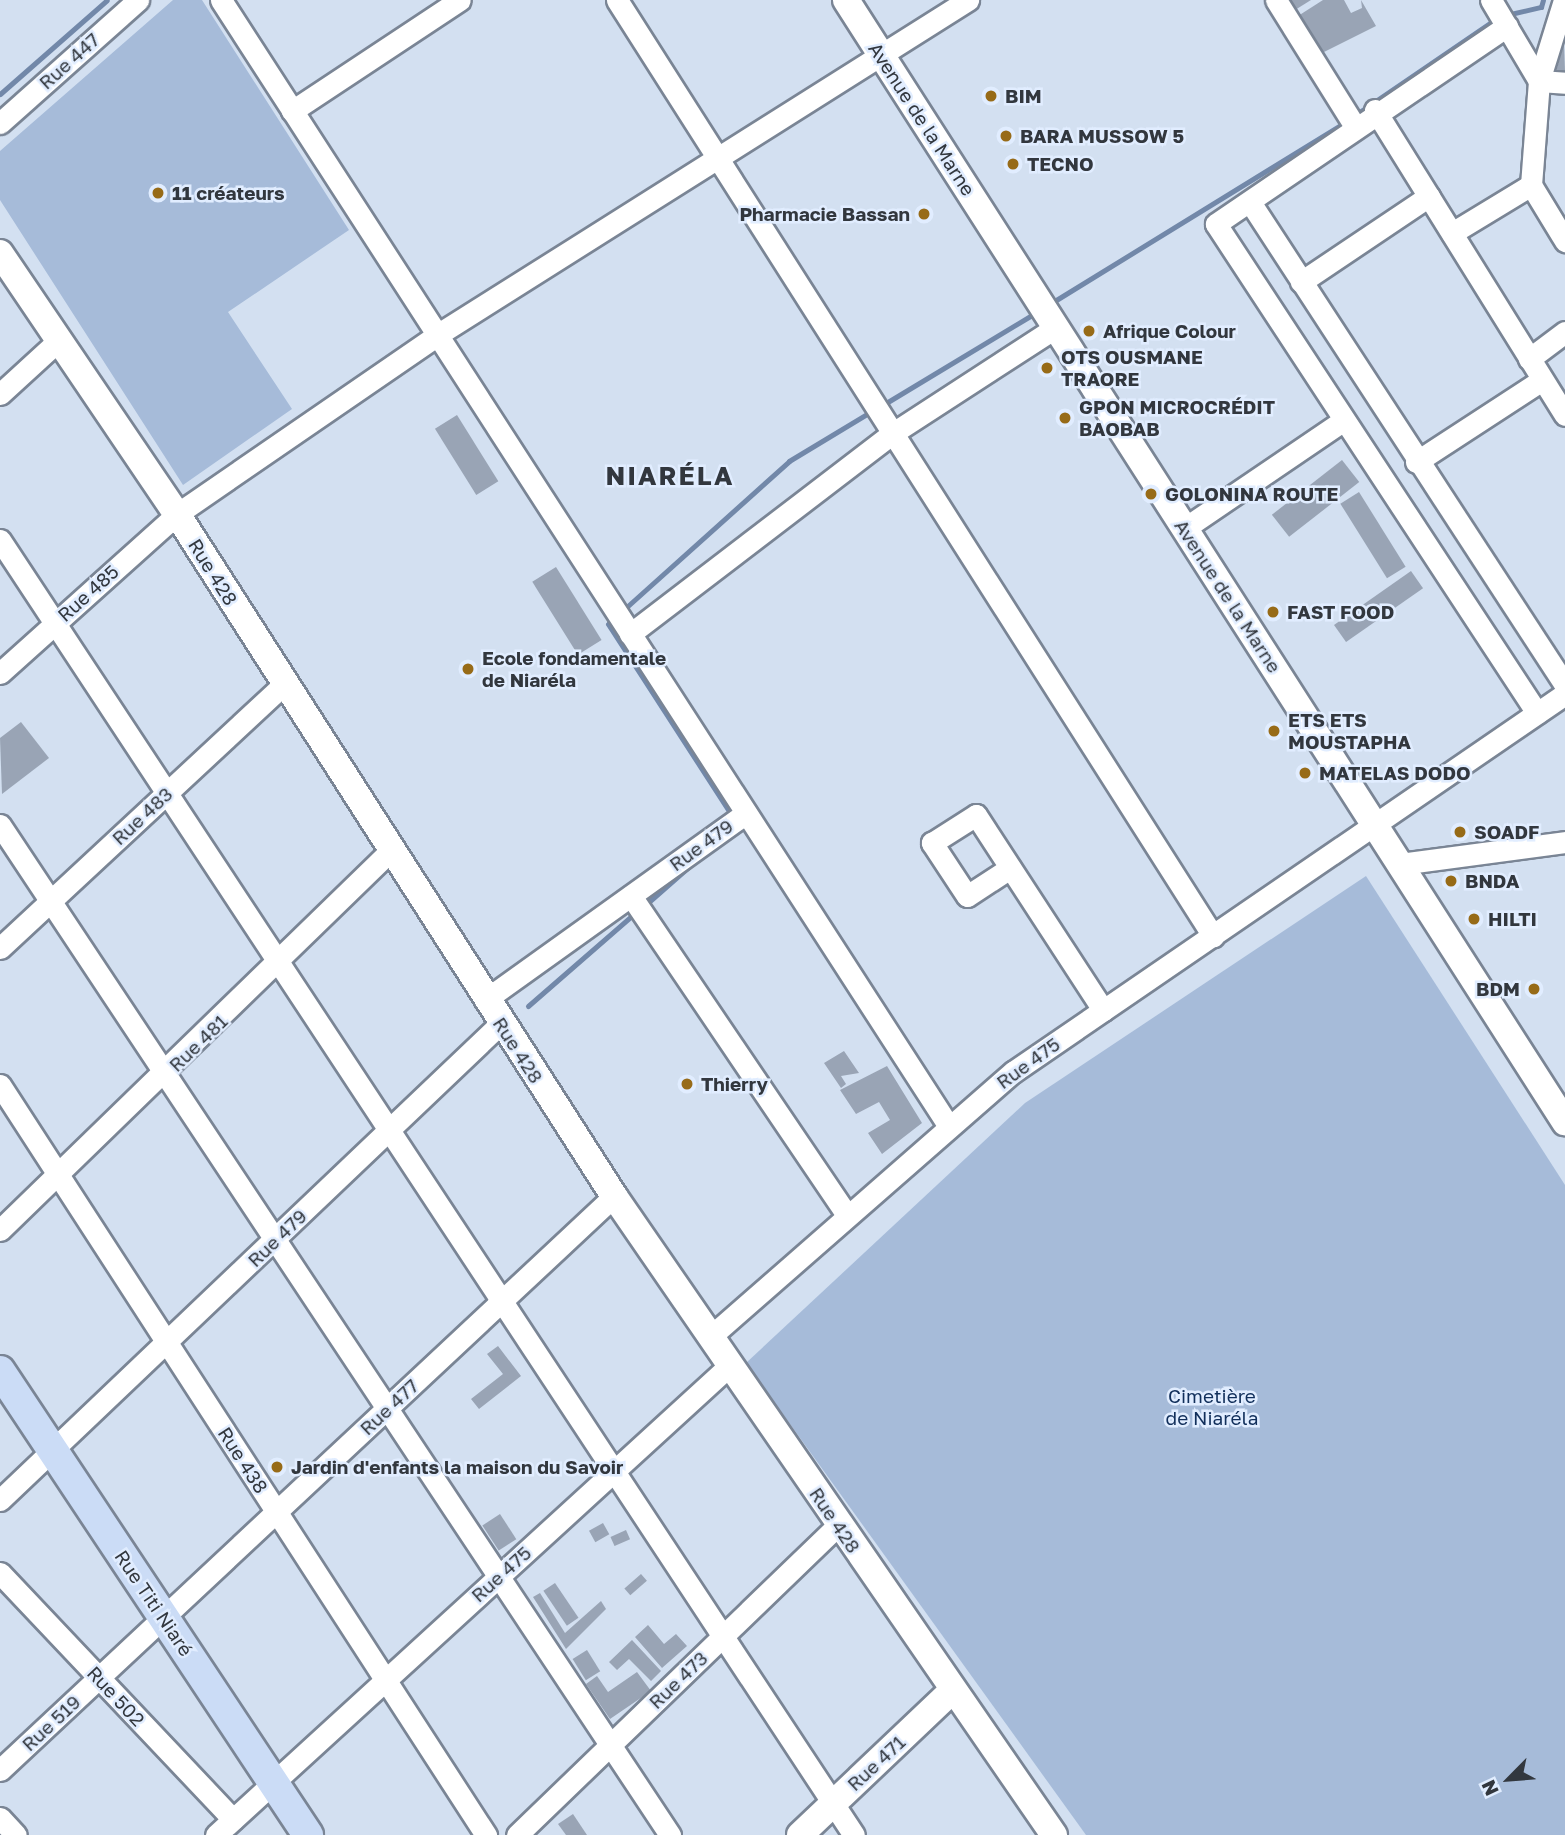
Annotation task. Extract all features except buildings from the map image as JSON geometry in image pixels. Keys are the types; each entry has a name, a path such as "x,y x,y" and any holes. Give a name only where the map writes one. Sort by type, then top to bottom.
{"main road":[{"name":"Rue Titi Niaré","path":"0,1371 308,1835"}],"street":[{"name":"Rue 447","path":"0,123 138,0"},
{"path":"220,0 948,1125"},
{"path":"292,111 460,0"},
{"path":"617,0 1213,936"},
{"name":"Avenue de la Marne","path":"846,0 1563,1116"},
{"name":"Rue 485","path":"0,673 177,514 437,335 968,0"},
{"path":"1276,0 1354,125"},
{"path":"1491,0 1539,81"},
{"path":"1564,0 1539,81 1531,185 1565,241"},
{"path":"1507,26 1375,110 1216,224 1537,713"},
{"path":"1539,81 1565,83"},
{"path":"1375,110 1565,415"},
{"path":"1452,233 1531,185"},
{"path":"1301,282 1429,196"},
{"path":"1250,202 1416,462 1565,685"},
{"name":"Rue 428","path":"0,253 177,514 500,1024 614,1196 952,1691 1054,1835"},
{"path":"630,634 893,433 1056,327"},
{"path":"1529,359 1565,332"},
{"path":"0,394 59,340"},
{"path":"1416,462 1542,380"},
{"path":"1185,528 1344,420"},
{"path":"0,540 854,1835"},
{"name":"Rue 483","path":"0,947 284,684"},
{"name":"Rue 475","path":"710,1337 948,1125 1103,1010 1565,694"},
{"name":"Rue 479","path":"485,1000 746,813"},
{"path":"0,825 670,1835"},
{"path":"1400,864 1565,842"},
{"name":"Rue 481","path":"0,1230 57,1172 166,1074 280,964 391,850"},
{"path":"1010,868 1103,1010"},
{"path":"631,896 847,1215"},
{"name":"Rue 479","path":"0,1500 52,1449 169,1344 500,1024"},
{"name":"Rue 438","path":"0,1086 486,1835"},
{"name":"Rue 477","path":"163,1617 614,1196"},
{"name":"Rue 475","path":"216,1835 729,1366"},
{"name":"Rue 473","path":"517,1835 838,1525"},
{"name":"Rue 502","path":"0,1573 233,1819"},
{"name":"Rue 519","path":"0,1770 163,1617"},
{"name":"Rue 471","path":"800,1835 952,1691"},
{"path":"0,1818 16,1835"}],"green space":[{"path":"173,0 202,0 349,230 228,312 292,409 183,485 0,200 0,151"},
{"name":"Cimetière de Niaréla","path":"1366,876 1565,1185 1565,1835 1086,1835 746,1363 1025,1103"}],"waterway":[{"path":"0,94 107,0"},
{"path":"1506,15 1541,7 1543,0"},
{"path":"1355,115 1497,18"},
{"path":"1048,305 1347,121"},
{"path":"881,406 1037,312"},
{"path":"621,612 789,461 872,411"},
{"path":"614,618 608,624 733,817"},
{"path":"644,906 692,864"},
{"path":"528,1006 636,912"}],"place":[{"name":"BIM","path":"991,96"},
{"name":"BARA MUSSOW 5","path":"1006,136"},
{"name":"TECNO","path":"1013,164"},
{"name":"11 créateurs","path":"158,193"},
{"name":"Pharmacie Bassan","path":"924,214"},
{"name":"Afrique Colour","path":"1089,331"},
{"name":"OTS OUSMANE TRAORE","path":"1047,368"},
{"name":"GPON MICROCRÉDIT BAOBAB","path":"1065,418"},
{"name":"GOLONINA ROUTE","path":"1151,494"},
{"name":"FAST FOOD","path":"1273,612"},
{"name":"Ecole fondamentale de Niaréla","path":"468,669"},
{"name":"ETS ETS MOUSTAPHA","path":"1274,731"},
{"name":"MATELAS DODO","path":"1305,773"},
{"name":"SOADF","path":"1460,832"},
{"name":"BNDA","path":"1451,881"},
{"name":"HILTI","path":"1474,919"},
{"name":"BDM","path":"1534,989"},
{"name":"Thierry","path":"687,1084"},
{"name":"Jardin d'enfants la maison du Savoir","path":"277,1467"}],"district":[{"name":"NIARÉLA","path":"670,476"}]}
